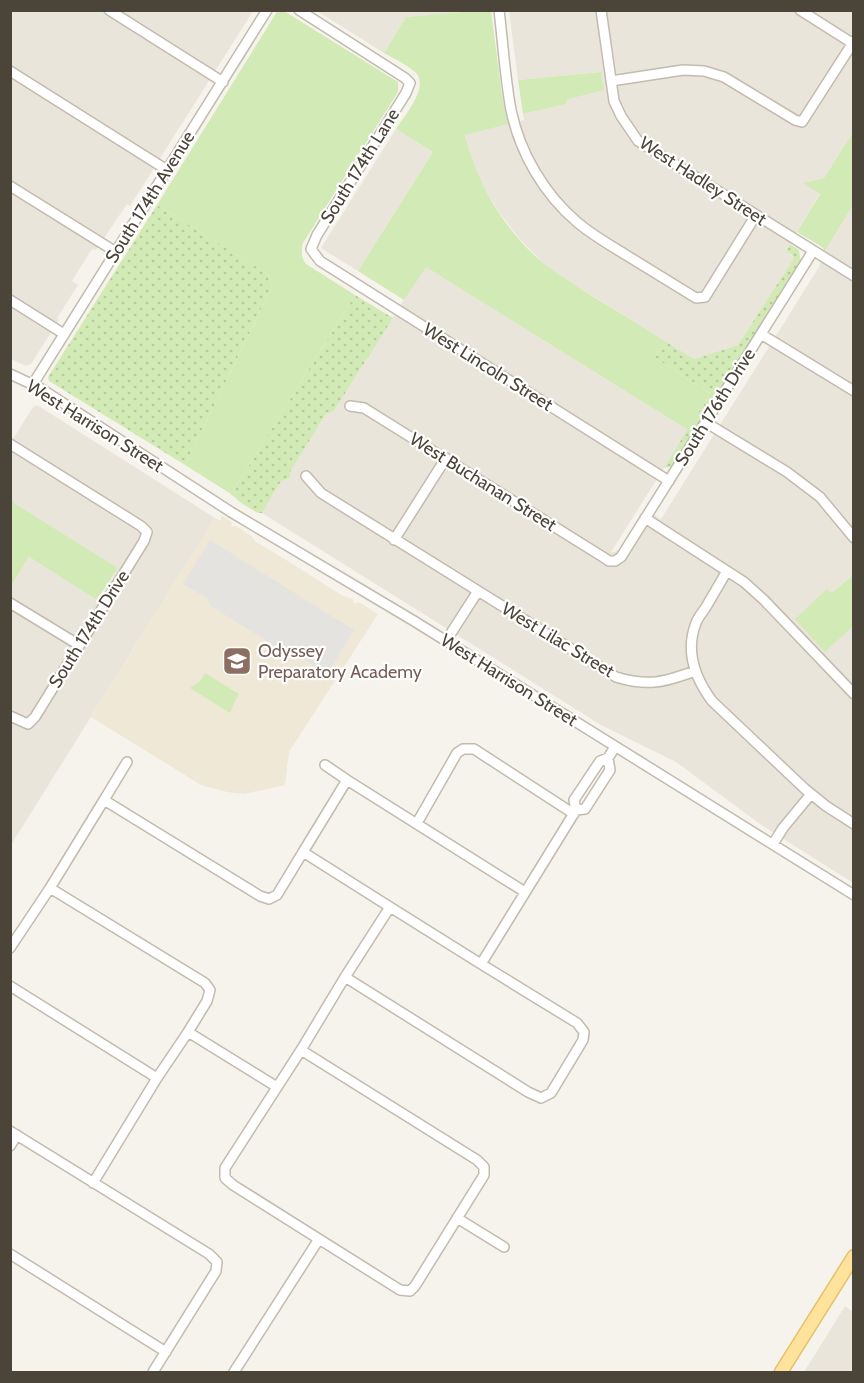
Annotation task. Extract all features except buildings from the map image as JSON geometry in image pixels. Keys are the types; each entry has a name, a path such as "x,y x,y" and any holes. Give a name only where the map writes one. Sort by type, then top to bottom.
{"main road":[{"path":"781,1372 854,1256"}],"street":[{"path":"109,10 223,82"},
{"name":"South 174th Avenue","path":"33,384 267,10"},
{"name":"South 174th Lane","path":"299,10 410,83 317,235 311,249"},
{"path":"499,10 511,111 529,162 560,206 578,223 606,243 696,298 705,297 756,215"},
{"name":"West Hadley Street","path":"601,10 614,101 638,141 854,276"},
{"path":"611,81 683,70 704,71 724,77 802,122 853,42 800,10"},
{"path":"10,71 167,170"},
{"path":"10,186 116,252"},
{"name":"West Lincoln Street","path":"311,249 320,261 669,481"},
{"name":"South 176th Drive","path":"615,561 621,557 813,251"},
{"path":"10,300 64,334"},
{"path":"761,334 854,391"},
{"name":"West Harrison Street","path":"10,374 33,384 231,512 414,621 854,895"},
{"name":"West Buchanan Street","path":"350,406 364,408 609,561 615,561"},
{"path":"705,422 787,472 820,497 854,538"},
{"name":"South 174th Drive","path":"10,444 141,526 147,532 144,541 35,717 28,724 10,716"},
{"path":"394,540 446,458"},
{"name":"West Lilac Street","path":"306,476 321,493 616,676 633,682 651,683 670,680 695,671"},
{"path":"645,518 744,582 854,694"},
{"path":"727,571 696,622 691,646 693,665 703,689 712,701 811,794 854,824"},
{"path":"446,642 478,591"},
{"path":"10,603 79,645"},
{"path":"481,964 575,812 574,800 600,761 608,758 615,747"},
{"path":"417,823 457,753 463,749 474,749 575,812 585,809 610,770 608,758"},
{"path":"10,948 50,888 127,762"},
{"path":"325,765 525,892"},
{"path":"104,800 260,896 269,899 277,895 347,780"},
{"path":"772,844 811,794"},
{"path":"303,852 577,1023 584,1032 583,1040 551,1093 541,1098 345,978"},
{"path":"50,888 205,983 210,990 207,1001 93,1183"},
{"path":"301,1050 477,1160 484,1167 484,1174 458,1218 410,1291 400,1290 225,1178 225,1168 390,907"},
{"path":"10,986 157,1078"},
{"path":"188,1032 277,1087"},
{"path":"10,1146 14,1133 209,1254 218,1262 216,1271 153,1372"},
{"path":"458,1218 504,1247"},
{"path":"234,1372 319,1239"},
{"path":"10,1254 166,1352"}],"shaded area":[{"path":"11,11 253,11 130,206 127,204 96,250 92,249 72,281 78,285 57,318 59,320 31,364 26,366 11,359"},
{"path":"317,11 457,11 457,13 406,17 384,53"},
{"path":"509,11 853,11 853,132 824,178 804,183 820,193 786,250 794,258 738,345 694,359 565,279 541,261 498,211 480,181 465,134 524,120 523,114 566,104 568,99 600,72 518,80"},
{"path":"396,129 433,152 358,271 321,248"},
{"path":"853,205 853,575 833,592 828,591 853,626 853,883 760,824 676,762 601,725 262,513 281,481 290,478 290,472 326,414 333,412 425,266 688,430 611,552 615,552 622,548 647,510 661,519 819,267 825,251"},
{"path":"37,405 215,518 11,845 11,586 29,557 94,598 102,595 118,568 11,501 11,442 33,407"},
{"name":"Odyssey Preparatory Academy","path":"222,516 232,522 231,526 236,526 255,541 343,596 353,599 354,604 359,602 378,614 289,752 285,785 244,794 201,785 91,717 215,518 220,521"},
{"path":"210,540 354,630 327,674 306,660 295,658 212,607 207,598 183,584"},
{"path":"845,1306 853,1312 853,1372 804,1372"}],"green space":[{"path":"278,10 284,11 398,82 398,92 303,243 302,254 306,264 355,295 231,494 185,465 272,287 268,274 157,205"},
{"path":"491,11 508,124 465,135 484,187 515,235 542,262 665,341 655,358 710,393 688,430 426,267 404,300 358,271 433,152 396,129 414,102 420,80 411,69 384,53 406,17"},
{"path":"601,72 604,90 568,99 566,104 523,114 518,80"},
{"path":"853,132 853,205 825,251 797,232 820,194 803,183 824,178"},
{"path":"157,205 268,274 272,287 185,465 49,381 48,377"},
{"path":"790,244 799,250 801,262 674,466 664,468 710,393 655,358 665,341 694,359 738,345 794,258 786,251"},
{"path":"355,295 393,318 333,412 326,414 290,472 290,478 281,481 262,513 258,513 231,494"},
{"path":"11,501 118,568 97,600 29,557 11,586"},
{"path":"853,575 853,626 825,652 795,619 827,589 833,592"},
{"path":"205,673 239,694 230,713 190,688 200,681"}],"place":[{"name":"Odyssey Preparatory Academy","path":"237,661"}]}
